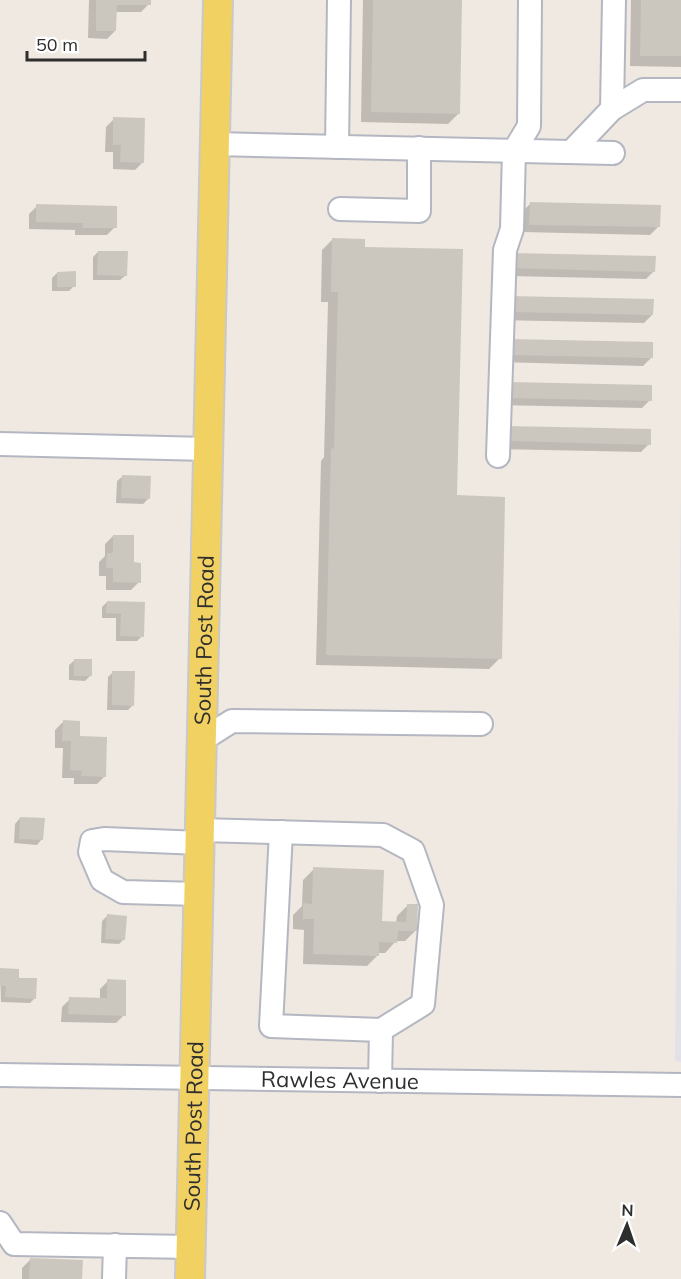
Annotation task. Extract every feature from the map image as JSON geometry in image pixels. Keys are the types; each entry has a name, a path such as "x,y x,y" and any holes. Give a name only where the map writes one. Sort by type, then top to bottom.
{"main road":[{"name":"South Post Road","path":"190,1279 218,0"}],"street":[{"path":"337,147 339,0"},
{"path":"498,456 504,250 512,229 514,151 529,126 530,0"},
{"path":"612,110 614,0"},
{"path":"571,152 612,110 643,90 681,90"},
{"path":"215,144 613,153"},
{"path":"340,209 419,211 419,148"},
{"path":"0,444 208,449"},
{"path":"202,740 232,721 481,724"},
{"path":"199,894 123,892 102,880 90,852 92,842 104,839 281,832 383,835 413,851 432,905 423,1004 381,1030 271,1026 281,832"},
{"path":"380,1081 381,1030"},
{"name":"Rawles Avenue","path":"0,1075 681,1085"},
{"path":"0,1223 14,1244 191,1246"},
{"path":"114,1279 115,1245"}],"shaded area":[{"path":"681,485 681,1062 675,1061"}],"building":[{"path":"96,0 151,0 151,5 117,5 116,31 96,31"},
{"path":"373,0 462,0 460,114 371,112"},
{"path":"641,0 681,0 681,56 640,56"},
{"path":"113,117 145,118 144,163 120,162 121,145 113,145"},
{"path":"530,202 661,205 660,227 529,225"},
{"path":"36,204 117,206 117,228 82,228 83,223 36,222"},
{"path":"332,238 365,239 365,247 463,249 457,495 505,497 502,659 326,655 331,448 334,449 338,292 331,292"},
{"path":"98,251 128,251 127,276 97,275"},
{"path":"511,253 656,256 655,272 510,268"},
{"path":"76,271 76,287 57,287 57,272"},
{"path":"509,296 654,299 653,315 509,312"},
{"path":"509,339 653,342 653,358 508,355"},
{"path":"508,382 652,385 652,401 507,398"},
{"path":"506,426 651,429 651,445 506,441"},
{"path":"122,475 151,476 150,499 121,498"},
{"path":"113,535 134,535 134,562 141,563 141,583 113,582 113,568 106,568 107,553 113,553"},
{"path":"107,601 145,602 144,637 120,636 121,614 106,613"},
{"path":"74,659 92,659 92,676 74,676"},
{"path":"112,671 135,671 134,706 112,705"},
{"path":"63,720 80,721 80,736 107,737 106,777 81,776 82,771 70,770 71,741 62,741"},
{"path":"20,817 45,818 43,840 19,839"},
{"path":"313,867 384,870 382,921 406,922 407,904 418,904 417,931 398,931 397,943 379,942 379,956 313,954 314,919 303,919 303,903 312,904"},
{"path":"107,914 127,916 125,940 105,939"},
{"path":"0,968 19,969 19,978 37,978 36,999 5,997 6,986 0,986"},
{"path":"107,979 126,980 126,1016 68,1014 69,997 107,998"},
{"path":"30,1258 83,1260 82,1279 29,1279"}]}
